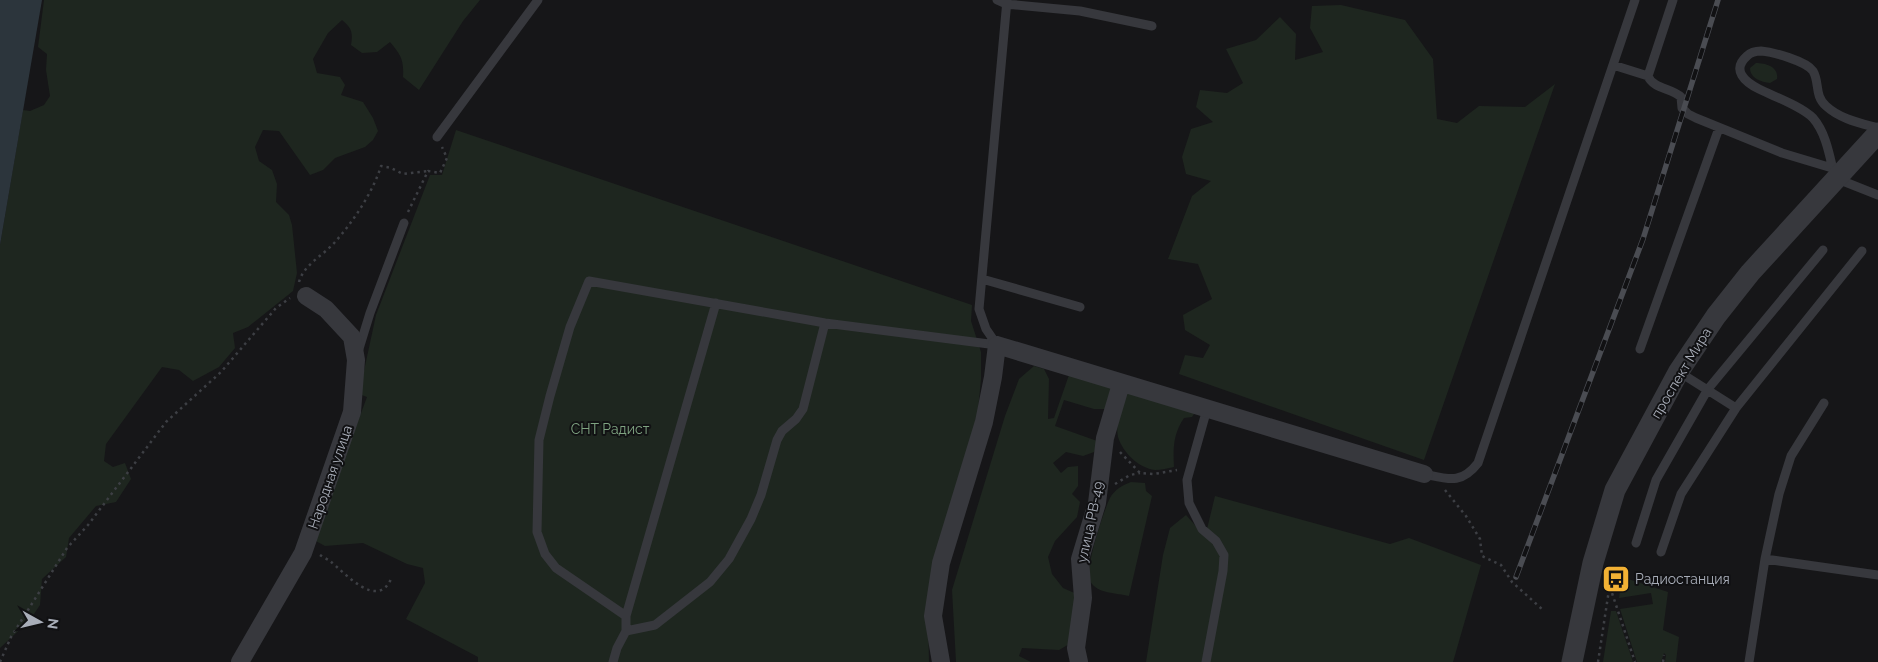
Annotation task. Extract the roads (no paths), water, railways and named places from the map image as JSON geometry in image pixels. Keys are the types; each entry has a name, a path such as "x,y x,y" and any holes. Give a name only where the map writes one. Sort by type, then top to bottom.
{"street":[{"name":"проспект Мира","path":"1572,662 1593,563 1615,490 1678,372 1716,316 1750,272 1834,173 1878,133"},
{"name":"Народная улица","path":"240,662 304,553 352,412 356,360 352,337 326,309 306,296"},
{"path":"941,662 933,616 941,563 984,422 997,346 1429,476"},
{"name":"улица РВ-49","path":"1079,662 1076,648 1083,598 1080,559 1097,503 1105,438 1121,384"}],"lane":[{"path":"437,137 538,0"},
{"path":"997,0 1080,11 1152,26"},
{"path":"1429,476 1457,479 1470,474 1478,463 1635,0"},
{"path":"1673,0 1648,76 1649,80 1658,86 1676,92 1681,97 1682,108 1688,114 1834,173 1878,195"},
{"path":"997,346 986,329 979,309 1006,2"},
{"path":"1834,173 1820,130 1812,118 1804,111 1752,86 1742,77 1739,69 1741,61 1749,54 1760,51 1800,61 1813,71 1820,99 1826,107 1854,122 1878,128"},
{"path":"1613,65 1648,76"},
{"path":"1640,349 1719,128"},
{"path":"356,360 370,313 404,223"},
{"path":"1636,543 1656,480 1708,389 1823,250"},
{"path":"1661,552 1681,494 1736,408 1862,251"},
{"path":"982,279 1080,307"},
{"path":"626,616 556,568 544,554 538,532 540,440 550,396 570,327 589,281 825,323 997,346"},
{"path":"613,662 617,648 626,632 626,616 716,304"},
{"path":"626,632 654,626 710,582 729,559 761,495 776,440 803,409 825,323"},
{"path":"1678,372 1736,408"},
{"path":"1749,662 1766,559 1779,494 1790,456 1824,404"},
{"path":"1206,662 1223,571 1224,555 1216,541 1202,529 1189,503 1187,480 1207,409"},
{"path":"1766,559 1878,575"}],"railway":[{"path":"1516,577 1643,239 1718,0"}],"place":[{"name":"Радиостанция","path":"1616,579"}],"park label":[{"name":"СНТ Радист","path":"610,429"}]}
